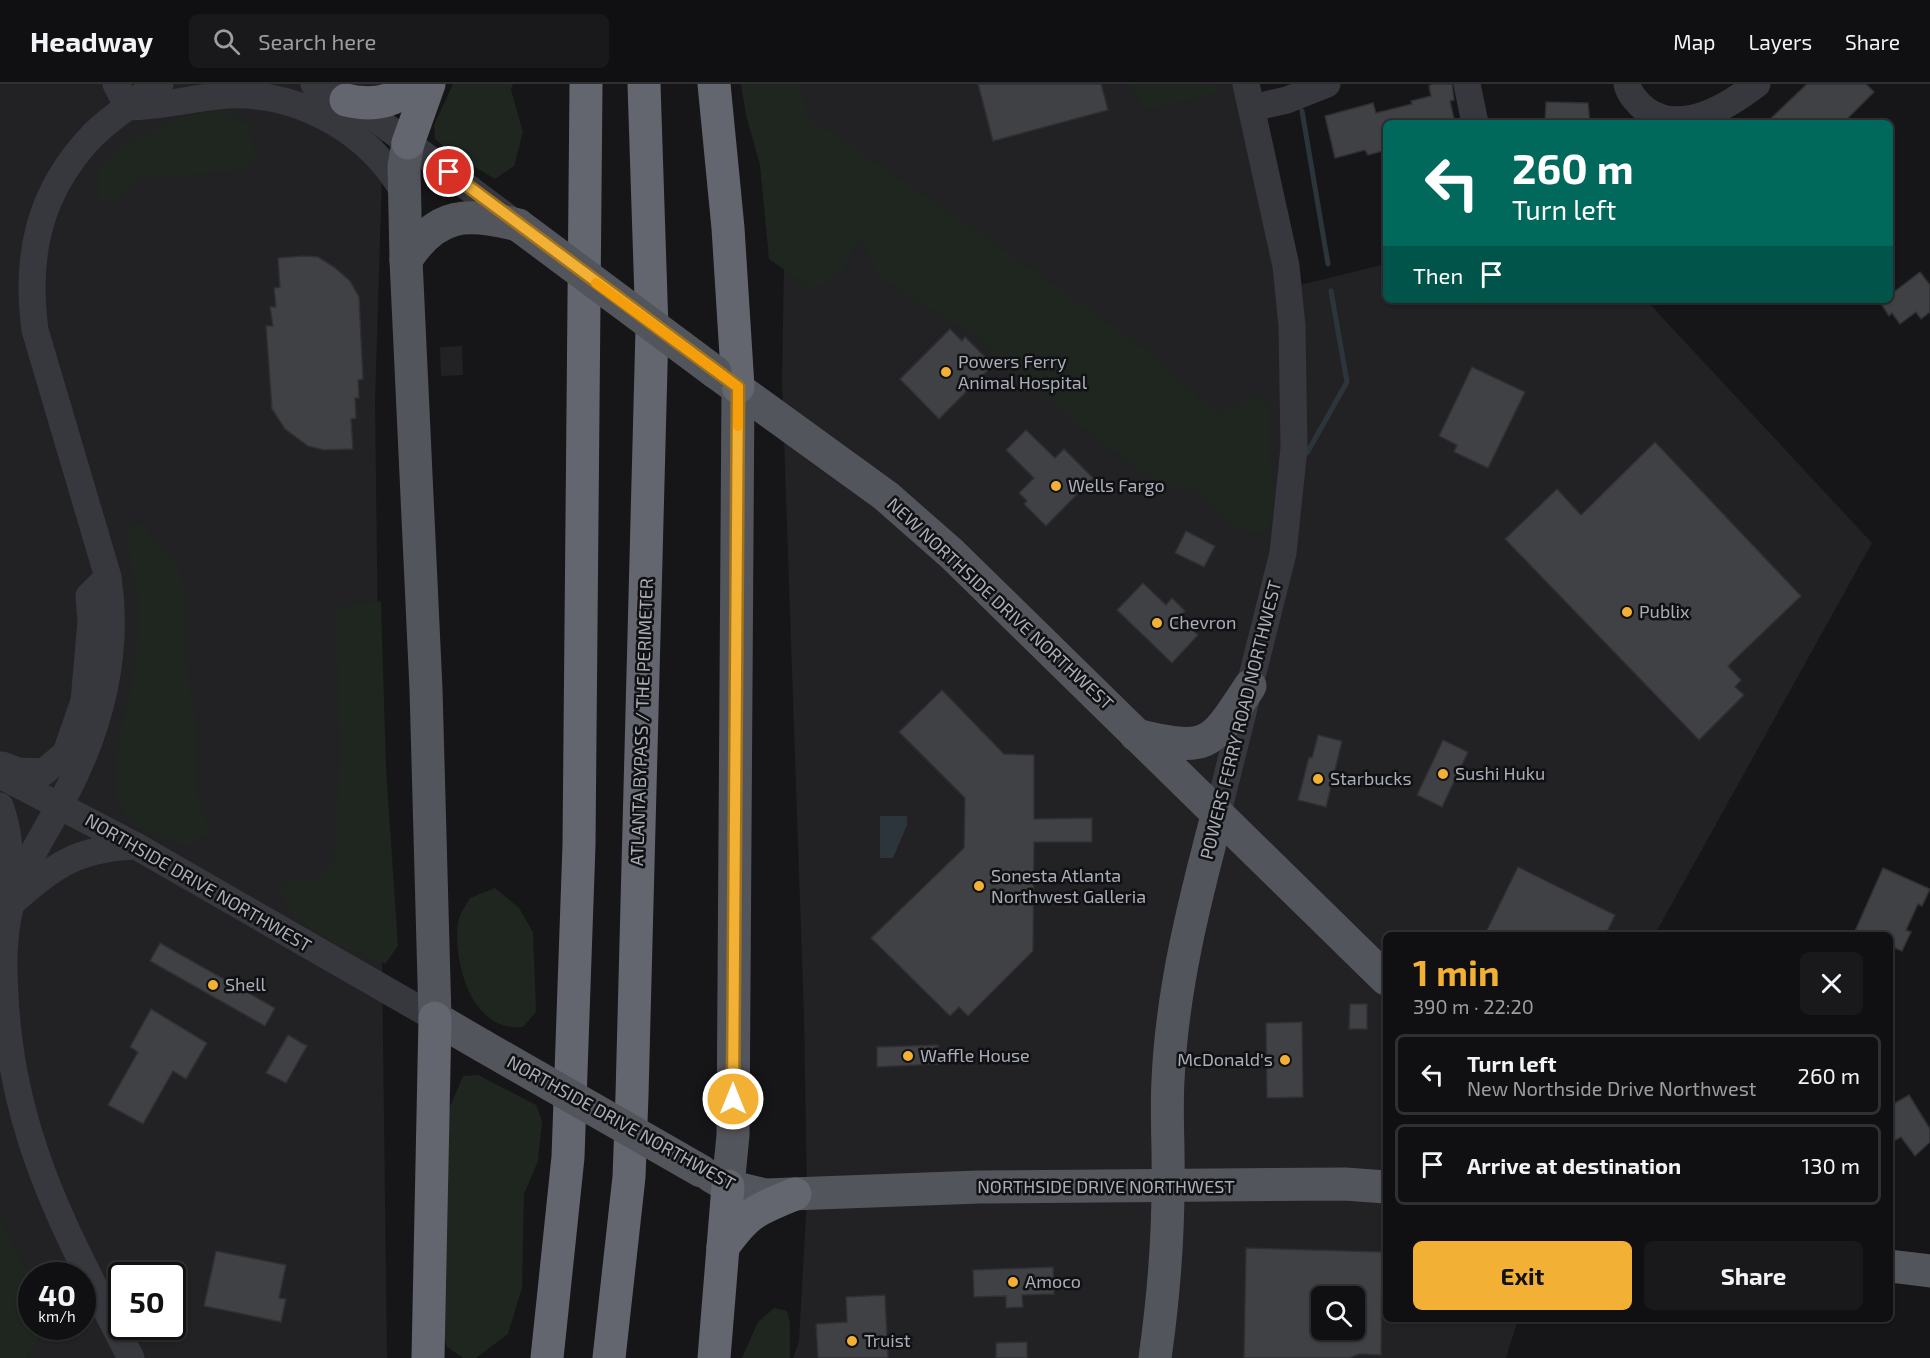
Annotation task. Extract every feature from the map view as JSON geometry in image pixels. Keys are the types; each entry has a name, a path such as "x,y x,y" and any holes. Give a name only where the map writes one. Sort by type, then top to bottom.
{"highway":[{"path":"346,99 367,103 390,100 413,84"},
{"path":"408,143 429,84"},
{"path":"547,1358 568,1157 579,845 586,84"},
{"name":"ATLANTA BYPASS / THE PERIMETER","path":"609,1358 629,1177 633,1083 652,329 644,84"},
{"path":"714,84 728,228 726,379"},
{"path":"428,1358 435,1018"},
{"path":"714,1358 723,1248 715,1178"},
{"path":"723,1248 746,1217 759,1207 795,1194"}],"main road":[{"path":"408,143 404,166 406,260 426,689 435,1018"},
{"path":"406,260 416,244 430,231 456,218 491,218 518,225"},
{"name":"NEW NORTHSIDE DRIVE NORTHWEST","path":"518,225 905,512 1009,608 1217,816 1383,976"},
{"path":"715,1178 733,1135 726,379"},
{"path":"1136,735 1179,744 1208,741 1223,727 1250,686"},
{"name":"POWERS FERRY ROAD NORTHWEST","path":"1155,1358 1164,1281 1168,1186 1167,1082 1175,1005 1187,934 1217,816"},
{"name":"NORTHSIDE DRIVE NORTHWEST","path":"435,1018 715,1178 765,1195 941,1188 1345,1184 1383,1187"},
{"path":"1893,1266 1930,1271"}],"street":[{"path":"10,907 28,861 83,761 104,694 111,641 112,604 108,577 34,330 30,297 31,264 42,214 64,171 122,96 160,84"},
{"name":"NEW NORTHSIDE DRIVE NORTHWEST","path":"314,84 346,99 518,225"},
{"path":"1467,84 1474,120"},
{"path":"1627,84 1638,105 1657,118 1675,120 1697,117 1733,103 1757,84"},
{"path":"1249,96 1287,100 1308,85"},
{"path":"122,96 158,107 233,95 285,102 319,114 365,143 388,166 405,195"},
{"name":"POWERS FERRY ROAD NORTHWEST","path":"1217,816 1283,553 1294,448 1295,387 1286,266 1249,96"},
{"path":"0,765 18,771 44,772 66,753 84,701 91,622 89,596 108,577"},
{"name":"NORTHSIDE DRIVE NORTHWEST","path":"0,775 136,846 435,1018"},
{"path":"0,807 6,822 9,843 10,907 4,949 5,1011 12,1061 26,1125 55,1209 131,1358"},
{"path":"10,907 42,878 76,856 104,848 136,846"}],"shaded area":[{"path":"0,84 390,84 384,112 375,401 387,1358 27,1358 38,1340 96,1340 96,1262 23,1262 0,1215"},
{"path":"453,84 513,84 511,90 523,132 514,166 495,179 450,152 435,139 434,125"},
{"path":"741,84 800,84 805,110 816,122 1056,286 1156,358 1218,415 1254,395 1271,404 1270,449 1275,497 1269,530 1258,532 1238,528 1222,517 1202,492 1162,485 1133,466 1013,374 979,339 879,277 861,239 837,276 811,289 769,259 760,165 746,115"},
{"path":"787,84 1239,84 1288,288 1383,265 1383,303 1649,303 1872,543 1656,932 1383,932 1383,1322 1517,1322 1506,1358 793,1358 799,1341 807,1196 804,1017 782,381"},
{"path":"1128,84 1218,84 1221,92 1149,109 1142,104"},
{"path":"224,109 248,125 257,158 245,170 162,177 139,176 112,203 99,200 97,173 122,146 180,117"},
{"path":"462,346 463,375 441,376 440,347"},
{"path":"140,522 180,571 187,602 185,656 196,724 196,794 210,833 190,846 170,841 142,829 127,816 116,793 116,759 133,676 138,617 137,591 126,540 127,530"},
{"path":"381,601 386,768 398,946 385,964 332,942 297,920 279,892 287,882 296,878 319,879 333,865 340,757 335,607"},
{"path":"880,816 907,816 907,825 893,858 880,858"},
{"path":"495,888 519,908 533,932 536,1012 523,1027 505,1026 491,1019 479,1008 463,976 459,957 458,923 463,910 470,898"},
{"path":"478,1075 536,1105 542,1121 538,1161 524,1194 522,1288 508,1334 476,1358 463,1358 447,1347 441,1328 446,1116 463,1076"},
{"path":"0,1215 23,1262 18,1262 18,1340 38,1340 27,1358 0,1358"},
{"path":"774,1308 787,1311 790,1323 790,1358 742,1358 758,1322"}],"building":[{"path":"978,84 1101,84 1108,110 993,141"},
{"path":"1452,84 1454,100 1450,101 1454,120 1383,120 1383,151 1368,155 1365,150 1335,158 1325,116 1373,103 1376,113 1412,104 1411,101 1431,96 1429,86"},
{"path":"1807,84 1866,84 1874,92 1846,120 1769,120"},
{"path":"1546,102 1588,103 1590,120 1545,120"},
{"path":"318,257 334,267 350,281 359,297 363,379 358,380 359,398 355,398 356,418 351,419 353,449 324,450 308,446 285,429 272,409 266,326 273,326 270,307 276,307 274,288 280,287 278,258"},
{"path":"1920,272 1930,285 1930,312 1921,319 1916,312 1900,324 1892,313 1889,316 1881,303 1893,303 1893,293"},
{"name":"Powers Ferry Animal Hospital","path":"950,329 962,341 965,337 993,365 939,419 900,379"},
{"path":"1472,367 1525,392 1488,468 1454,452 1457,445 1439,436"},
{"name":"Wells Fargo","path":"1026,430 1055,458 1064,449 1093,478 1046,526 1024,504 1027,501 1019,493 1034,478 1006,450"},
{"path":"1655,442 1801,596 1728,666 1741,680 1735,687 1744,695 1699,740 1505,539 1557,489 1581,515"},
{"path":"1186,531 1215,546 1204,567 1175,553"},
{"name":"Chevron","path":"1143,583 1166,605 1172,598 1185,611 1179,617 1198,635 1172,663 1117,610"},
{"name":"Sonesta Atlanta Northwest Galleria","path":"942,690 1004,754 1034,755 1034,819 1092,818 1092,842 1034,842 1033,951 968,1016 959,1007 950,1016 871,938 964,848 965,798 899,732"},
{"name":"Starbucks","path":"1318,735 1342,741 1326,807 1298,800 1309,757 1312,758"},
{"name":"Sushi Huku","path":"1443,740 1468,752 1442,807 1417,795"},
{"path":"1518,867 1615,915 1607,932 1486,932"},
{"path":"1883,868 1930,889 1922,906 1918,904 1906,930 1911,932 1902,951 1893,947 1893,932 1855,931"},
{"name":"Shell","path":"160,943 275,1008 265,1026 150,961"},
{"path":"1350,1004 1367,1004 1367,1029 1349,1029"},
{"path":"151,1009 207,1043 186,1079 173,1071 143,1124 108,1105 138,1052 130,1047"},
{"name":"McDonald's","path":"1302,1022 1303,1097 1267,1098 1266,1023"},
{"path":"288,1035 307,1046 286,1083 266,1073"},
{"name":"Waffle House","path":"938,1045 939,1064 877,1067 877,1047"},
{"path":"1909,1095 1930,1129 1930,1142 1915,1156 1901,1137 1893,1141 1893,1104"},
{"path":"1246,1248 1382,1252 1381,1355 1360,1354 1349,1358 1244,1358"},
{"path":"216,1251 286,1265 279,1298 286,1299 281,1322 204,1306"},
{"name":"Amoco","path":"1053,1267 1054,1294 1022,1295 1023,1307 1006,1308 1006,1296 974,1297 973,1270"},
{"name":"Truist","path":"885,1295 888,1358 818,1358 816,1324 847,1322 846,1297"},
{"path":"1027,1342 1027,1358 996,1358 996,1343"}],"waterway":[{"path":"1302,111 1328,264"},
{"path":"1307,453 1347,382 1331,291"}],"slow traffic":[{"path":"596,283 738,387 738,426"}],"place":[{"name":"Powers Ferry Animal Hospital","path":"946,372"},
{"name":"Wells Fargo","path":"1056,486"},
{"name":"Publix","path":"1627,612"},
{"name":"Chevron","path":"1157,623"},
{"name":"Sushi Huku","path":"1443,774"},
{"name":"Starbucks","path":"1318,779"},
{"name":"Sonesta Atlanta Northwest Galleria","path":"979,886"},
{"name":"Shell","path":"213,985"},
{"name":"Waffle House","path":"908,1056"},
{"name":"McDonald's","path":"1285,1060"},
{"name":"Amoco","path":"1013,1282"},
{"name":"Truist","path":"852,1341"}],"route":[{"path":"449,172 738,387 733,1099"}]}
